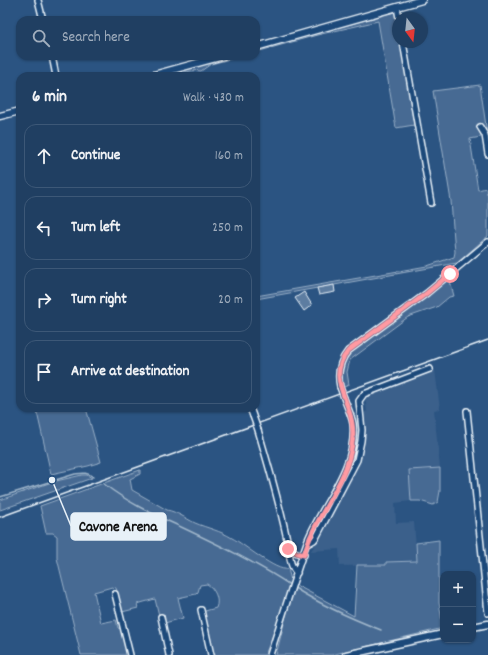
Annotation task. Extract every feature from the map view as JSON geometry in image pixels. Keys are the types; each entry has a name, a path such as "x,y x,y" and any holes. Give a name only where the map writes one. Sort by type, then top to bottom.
{"street":[{"path":"38,0 42,16"},
{"path":"260,46 422,0"},
{"path":"398,7 398,12"},
{"path":"404,48 431,203"},
{"path":"53,60 55,72"},
{"path":"165,72 208,60"},
{"path":"0,116 16,112"},
{"path":"480,127 485,136 488,154"},
{"path":"270,655 288,602 290,588 307,544 343,474 350,455 353,424 340,387 338,375 342,358 348,351 427,293 488,242"},
{"path":"307,544 314,540 317,536 357,460 361,441 359,401 361,396 430,369"},
{"path":"467,411 488,613"},
{"path":"252,412 277,493 292,566 297,573"},
{"path":"288,547 297,553 304,555"},
{"path":"115,594 130,655"},
{"path":"201,610 211,655"},
{"path":"161,617 170,655"},
{"path":"476,626 488,624"},
{"path":"346,655 440,635"}],"shaded area":[{"path":"392,13 392,48 402,48 414,125 396,128 378,21 317,35 260,51 260,49"},
{"path":"221,60 226,60 211,64 201,71 178,72"},
{"path":"480,85 487,133 481,134 481,137 470,139 478,190 486,188 488,195 488,236 457,263 260,298 260,295 427,266 454,257 455,252 451,201 433,91"},
{"path":"449,278 454,296 449,297 437,307 408,317 350,360 347,372 349,385 341,388 341,365 350,352"},
{"path":"435,370 440,409 434,410 440,468 409,470 411,501 395,503 396,523 414,522 417,561 386,562 386,565 340,566 339,549 311,551 326,527 356,470 362,454 364,413 367,411 365,396"},
{"path":"37,412 87,412 101,462 51,474"},
{"path":"440,468 440,491 438,502 433,505 420,501 411,501 409,470"},
{"path":"140,470 140,474 130,479 132,490 167,510 195,523 219,531 268,562 283,569 288,569 291,580 275,630 265,655 213,655 204,614 205,611 216,608 217,598 214,591 207,584 200,585 196,594 178,598 183,618 161,624 155,599 137,604 138,608 122,612 116,588 112,587 94,592 101,623 116,620 118,628 121,629 127,655 81,655 57,558 57,536 53,533 46,533 40,506"},
{"path":"87,475 92,478 0,510 0,500 52,482"},
{"path":"439,540 440,629 331,655 276,655 294,584 354,616 357,565 386,565 386,562 417,561 416,543"}],"building":[{"path":"334,285 335,292 319,295 317,288"},
{"path":"304,292 312,305 304,311 295,298"}],"waterway":[{"path":"0,497 75,474 85,473 93,477"},
{"path":"104,484 140,507 236,554 290,585"},
{"path":"293,587 336,611 381,630"}],"railway":[{"path":"0,517 488,340"}],"place":[{"name":"Cavone Arena","path":"52,480"}],"route":[{"path":"288,549 288,547 297,553 304,555 310,535 343,474 350,455 353,424 339,382 338,375 342,358 348,351 427,293 450,274"}]}
